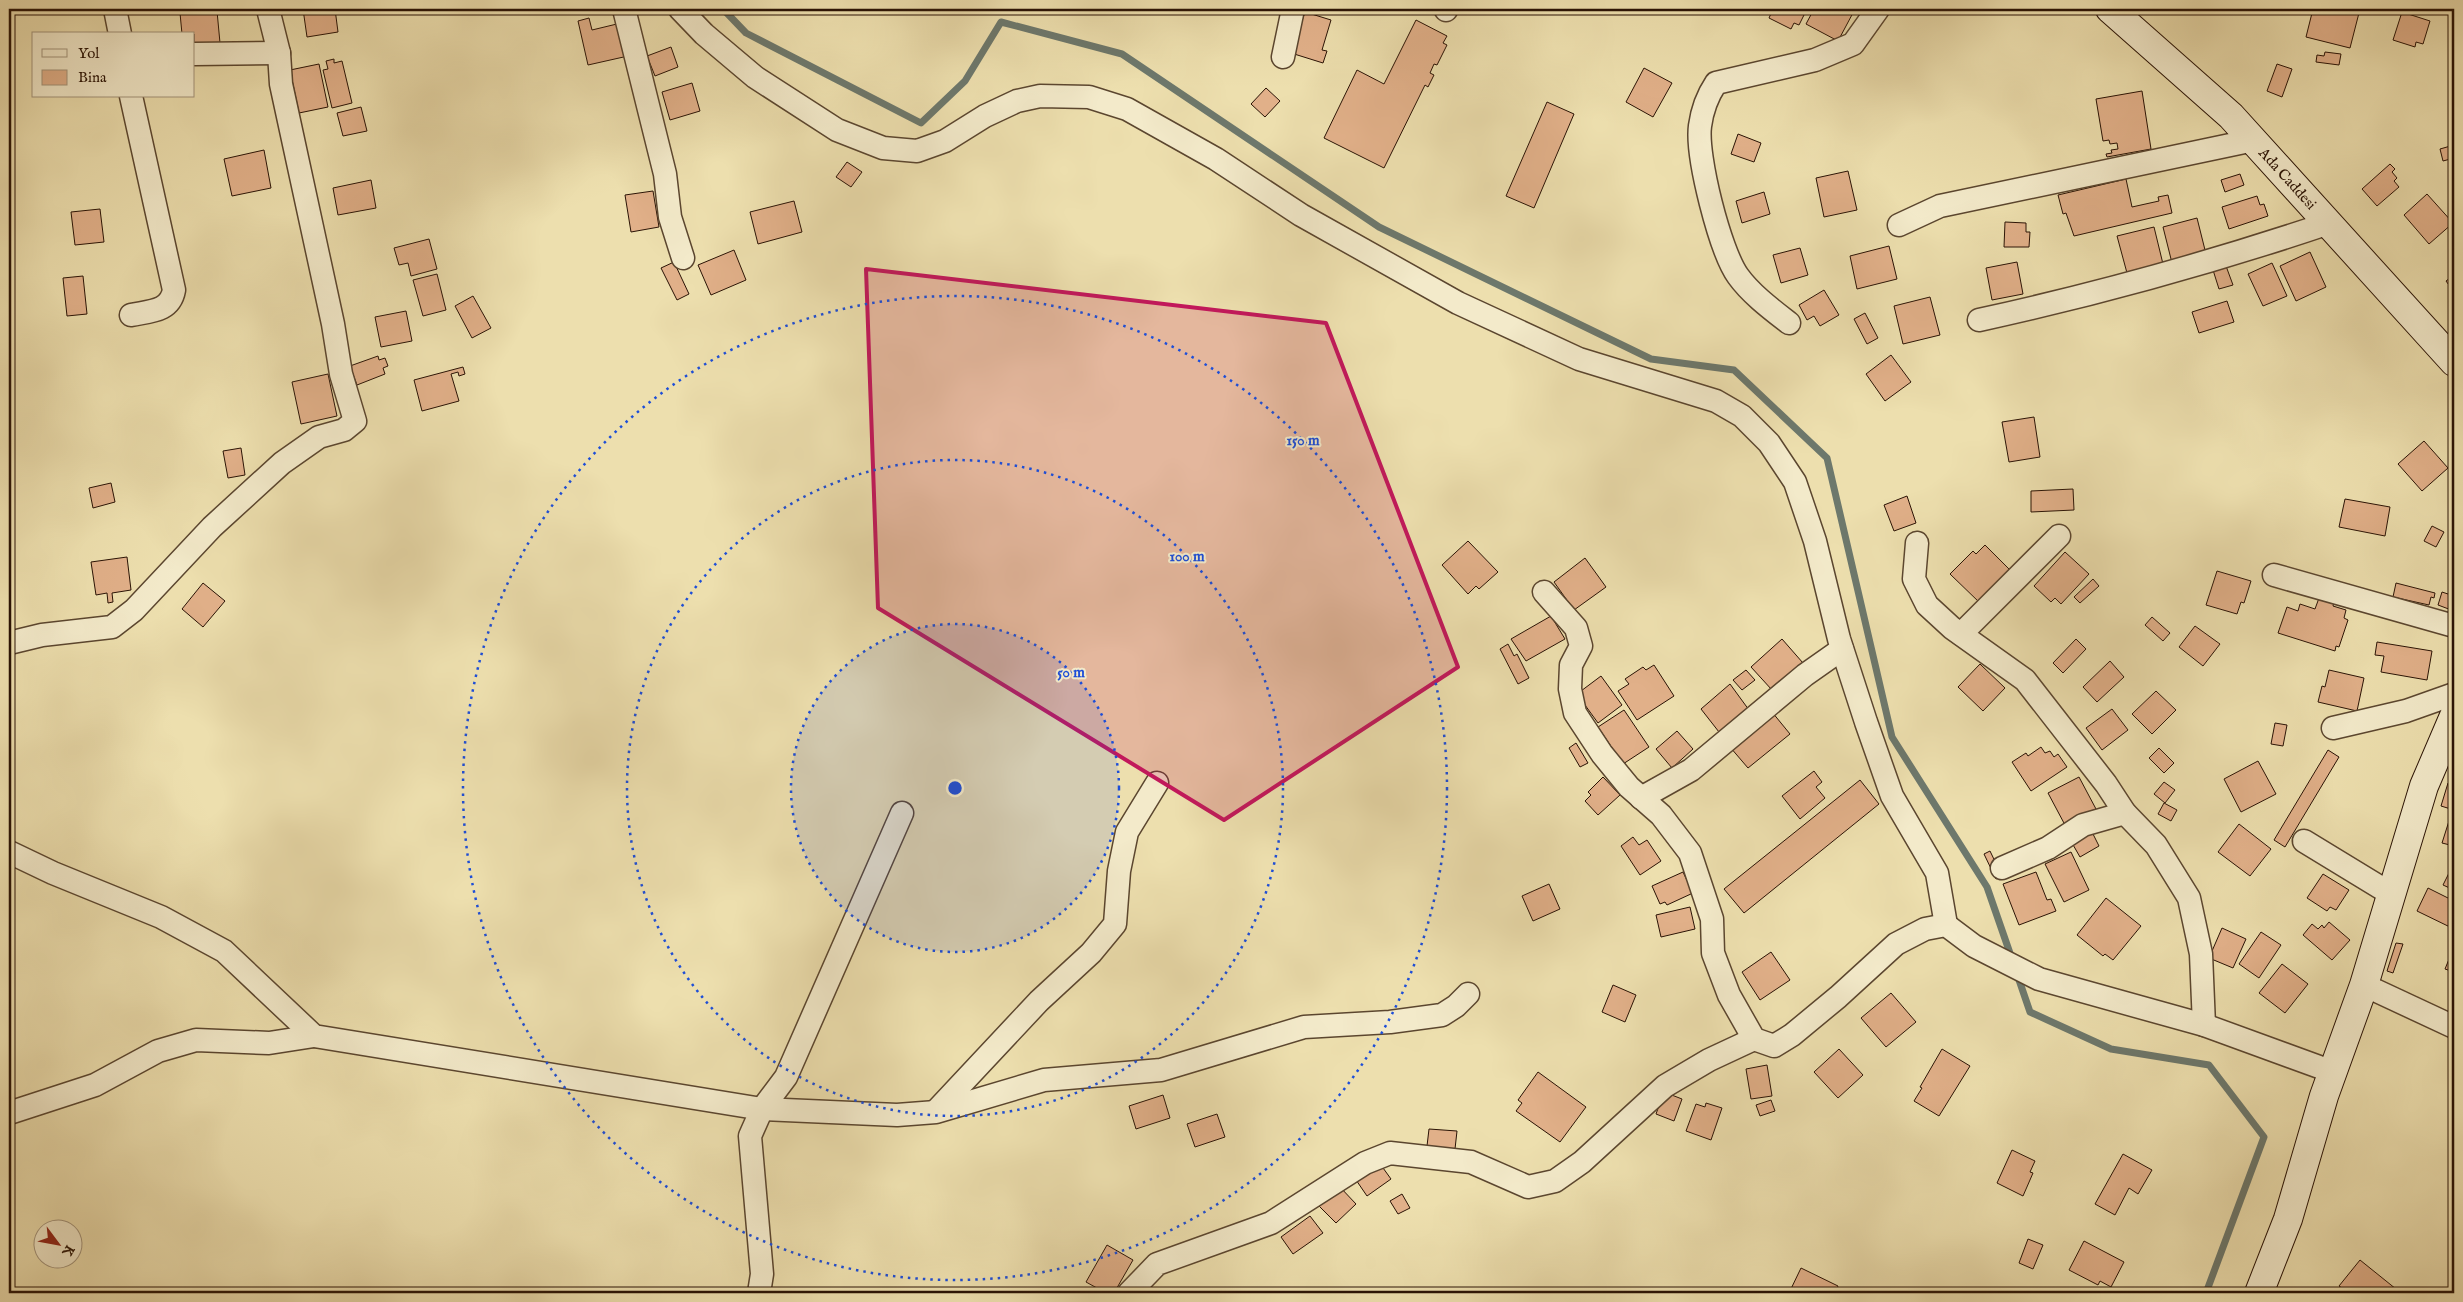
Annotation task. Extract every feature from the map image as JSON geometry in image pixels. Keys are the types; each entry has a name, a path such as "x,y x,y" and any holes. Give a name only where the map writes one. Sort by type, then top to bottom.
{"street":[{"path":"115,9 120,32"},
{"path":"9,643 42,635 112,627 134,610 212,526 282,463 318,437 344,430 355,421 341,374 333,324 281,84 279,53 268,9"},
{"path":"624,9 665,174 670,217 683,258"},
{"path":"680,9 704,34 755,77 837,130 883,148 917,151 945,141 985,116 1017,101 1040,96 1089,97 1127,109 1216,159 1300,215 1458,303 1579,359 1716,401 1742,416 1769,444 1795,482 1815,541 1842,649 1892,796 1937,873 1946,926"},
{"path":"1284,57 1293,9"},
{"path":"1789,322 1768,306 1738,276 1723,242 1703,169 1700,126 1709,94 1716,83 1815,60 1853,44 1878,9"},
{"name":"Ada Caddesi","path":"2110,9 2231,116 2454,362"},
{"path":"195,54 279,53"},
{"path":"131,98 174,290 172,300 164,308 131,315"},
{"path":"1900,225 1940,206 2254,140"},
{"path":"1979,320 2070,300 2224,258 2329,223"},
{"path":"1961,634 2058,536"},
{"path":"1917,543 1914,579 1926,605 1961,634 2025,680 2106,784 2125,813 2156,846 2189,898 2201,954 2204,1025"},
{"path":"2274,576 2454,626"},
{"path":"1544,592 1576,628 1581,646 1571,665 1570,689 1575,713 1602,754 1641,798 1661,815 1690,853 1712,919 1713,953 1729,995 1754,1039 1774,1046 1792,1035 1830,1004 1896,944 1925,929 1946,926 1974,946 2039,979 2204,1025 2332,1072"},
{"path":"1641,798 1691,770 1806,675 1842,649"},
{"path":"2333,728 2406,711 2454,694"},
{"path":"2259,1293 2288,1218 2332,1072 2364,985 2424,786 2454,716"},
{"path":"936,1112 1040,1002 1091,953 1114,924 1119,871 1127,832 1157,783"},
{"path":"759,1293 762,1274 750,1136 762,1109 786,1077 902,813"},
{"path":"2002,868 2048,848 2083,825 2125,813"},
{"path":"2304,841 2391,894"},
{"path":"9,852 53,874 161,917 224,951 314,1036"},
{"path":"2364,985 2454,1026"},
{"path":"9,1113 95,1085 158,1051 196,1040 269,1043 314,1036 762,1109 897,1115 936,1112 1044,1080 1161,1070 1304,1027 1390,1022 1442,1015 1456,1006 1468,994"},
{"path":"1129,1293 1157,1264 1271,1223 1365,1163 1390,1153 1471,1162 1528,1187 1555,1181 1582,1162 1665,1086 1709,1060 1754,1039"}],"highlighted area":[{"path":"866,269 1326,323 1458,667 1224,820 878,608"}],"building":[{"path":"303,9 335,9 338,32 307,37"},
{"path":"1773,9 1807,9 1799,25 1794,23 1791,29 1769,18"},
{"path":"1814,9 1848,9 1854,11 1838,41 1806,24"},
{"path":"2313,9 2360,9 2350,48 2306,37"},
{"path":"217,11 220,43 195,45 195,32 182,32 180,13"},
{"path":"1305,12 1331,20 1322,50 1327,51 1323,63 1291,53"},
{"path":"2402,12 2430,21 2423,44 2416,42 2415,47 2393,40"},
{"path":"589,18 592,30 621,23 628,56 588,65 578,21"},
{"path":"1416,20 1447,36 1443,43 1447,45 1437,65 1434,64 1430,73 1434,75 1428,87 1425,85 1384,168 1324,138 1357,70 1384,84"},
{"path":"671,47 678,67 655,76 647,56"},
{"path":"2325,52 2341,54 2339,65 2316,62 2317,55 2324,56"},
{"path":"334,59 334,63 342,61 352,103 332,108 323,70 328,69 326,61"},
{"path":"319,64 328,107 299,113 290,70"},
{"path":"2277,64 2292,69 2282,97 2267,91"},
{"path":"1644,68 1672,83 1653,117 1626,102"},
{"path":"692,83 700,111 670,120 662,92"},
{"path":"1266,88 1280,101 1265,117 1251,104"},
{"path":"2142,91 2151,149 2107,157 2106,154 2112,153 2111,150 2118,149 2117,143 2110,144 2109,140 2103,141 2096,99"},
{"path":"1547,102 1574,114 1534,208 1506,196"},
{"path":"361,107 367,131 343,136 337,113"},
{"path":"1738,134 1761,143 1754,162 1731,154"},
{"path":"2454,145 2454,158 2443,161 2440,149"},
{"path":"264,150 271,188 232,196 224,159"},
{"path":"847,162 862,172 851,187 836,177"},
{"path":"2390,164 2395,169 2392,172 2397,178 2394,181 2399,187 2377,206 2362,189"},
{"path":"1848,171 1857,210 1824,217 1816,178"},
{"path":"2240,174 2244,185 2225,192 2221,180"},
{"path":"2126,179 2132,207 2159,201 2158,197 2168,195 2172,213 2074,236 2066,213 2063,214 2058,195"},
{"path":"371,180 376,208 338,215 333,188"},
{"path":"653,191 659,227 631,232 625,195"},
{"path":"1764,192 1770,214 1742,223 1736,201"},
{"path":"2427,194 2453,223 2429,244 2404,215"},
{"path":"2257,196 2260,205 2264,204 2268,216 2229,229 2222,207"},
{"path":"794,201 802,232 758,244 750,212"},
{"path":"100,209 104,242 75,245 71,212"},
{"path":"2197,218 2206,254 2172,263 2163,227"},
{"path":"2005,222 2026,223 2026,232 2030,232 2029,247 2004,247"},
{"path":"2154,227 2163,264 2127,273 2117,236"},
{"path":"429,239 437,269 411,276 408,263 399,265 394,248"},
{"path":"1889,246 1897,279 1857,289 1850,256"},
{"path":"1800,248 1808,275 1781,283 1773,255"},
{"path":"734,250 746,280 711,295 698,265"},
{"path":"2310,252 2326,287 2296,301 2280,266"},
{"path":"674,262 689,294 677,300 661,268"},
{"path":"2017,262 2023,294 1992,300 1986,268"},
{"path":"2272,263 2287,296 2263,306 2248,274"},
{"path":"2226,266 2233,285 2219,289 2213,270"},
{"path":"437,274 446,310 423,316 413,280"},
{"path":"2454,275 2454,292 2446,281"},
{"path":"83,276 87,314 67,316 63,278"},
{"path":"1824,290 1839,315 1820,326 1814,316 1807,320 1799,305"},
{"path":"473,296 491,328 472,338 455,306"},
{"path":"1930,297 1940,335 1903,344 1894,306"},
{"path":"2227,301 2234,322 2199,333 2192,312"},
{"path":"406,311 412,341 381,347 375,317"},
{"path":"1865,313 1878,338 1867,344 1854,319"},
{"path":"1891,355 1911,382 1885,401 1866,374"},
{"path":"378,356 379,360 385,358 388,366 383,368 385,374 357,385 350,366"},
{"path":"463,367 465,374 459,376 458,372 451,374 459,401 422,411 414,380"},
{"path":"328,374 337,416 301,424 292,382"},
{"path":"2034,417 2040,457 2009,462 2002,422"},
{"path":"2424,441 2448,468 2422,491 2398,464"},
{"path":"241,448 245,475 228,478 223,451"},
{"path":"111,483 115,502 93,508 89,488"},
{"path":"2073,489 2074,510 2031,512 2031,491"},
{"path":"1907,496 1916,523 1894,531 1884,505"},
{"path":"2345,499 2390,507 2385,536 2339,527"},
{"path":"2432,526 2444,532 2436,547 2424,541"},
{"path":"1468,541 1498,572 1479,589 1476,586 1468,594 1442,565"},
{"path":"1985,545 2011,571 1980,603 1950,574 1973,551 1976,554"},
{"path":"2065,552 2089,574 2061,604 2055,598 2051,602 2034,586"},
{"path":"127,557 131,590 112,593 113,602 108,603 107,593 96,595 91,562"},
{"path":"1585,558 1606,587 1574,610 1554,582"},
{"path":"2217,571 2251,581 2244,603 2241,602 2237,614 2206,605"},
{"path":"2093,579 2099,586 2080,603 2074,597"},
{"path":"203,583 225,601 203,627 182,609"},
{"path":"2396,583 2435,593 2434,598 2431,597 2429,605 2393,597"},
{"path":"2442,592 2454,596 2454,611 2438,605"},
{"path":"2319,598 2334,602 2333,606 2346,610 2344,618 2348,620 2339,647 2336,646 2335,651 2278,633 2287,607 2298,611 2300,604 2315,609"},
{"path":"1551,616 1565,639 1526,661 1511,639"},
{"path":"2152,617 2170,633 2163,641 2145,625"},
{"path":"2195,626 2220,644 2203,666 2179,647"},
{"path":"1782,639 1803,663 1772,690 1751,667"},
{"path":"2076,639 2086,649 2063,673 2053,663"},
{"path":"2377,642 2432,651 2427,680 2381,672 2384,656 2375,655"},
{"path":"1508,644 1514,656 1517,654 1529,678 1518,684 1500,649"},
{"path":"2110,661 2124,677 2097,702 2083,687"},
{"path":"1980,664 2005,688 1983,711 1958,687"},
{"path":"1654,665 1674,696 1637,720 1618,691 1629,684 1625,679 1643,667 1646,670"},
{"path":"1746,670 1755,680 1742,690 1733,680"},
{"path":"2329,670 2364,678 2357,711 2318,702 2322,686 2325,687"},
{"path":"1601,676 1622,705 1598,723 1577,694"},
{"path":"1730,684 1749,710 1719,732 1701,709"},
{"path":"2156,691 2176,710 2152,734 2132,714"},
{"path":"2112,709 2128,730 2102,750 2086,728"},
{"path":"1624,710 1649,747 1623,764 1598,727"},
{"path":"1772,712 1790,734 1748,768 1730,747"},
{"path":"2275,723 2287,725 2283,746 2271,744"},
{"path":"1677,731 1693,749 1672,768 1656,749"},
{"path":"1576,743 1588,763 1580,767 1569,748"},
{"path":"2041,747 2045,753 2050,751 2054,757 2058,754 2067,767 2031,791 2012,762 2026,753 2028,756"},
{"path":"2159,748 2174,763 2164,773 2149,758"},
{"path":"2328,750 2339,757 2285,847 2274,840"},
{"path":"2258,761 2276,794 2241,812 2224,779"},
{"path":"1814,771 1822,782 1816,787 1825,798 1800,819 1782,796"},
{"path":"1603,777 1620,795 1598,815 1585,801 1591,795 1588,792"},
{"path":"2079,777 2096,809 2065,825 2048,793"},
{"path":"1860,780 1879,804 1744,913 1724,889"},
{"path":"2164,782 2175,790 2165,803 2154,794"},
{"path":"2448,783 2454,785 2454,810 2441,806"},
{"path":"2164,803 2177,810 2171,821 2158,814"},
{"path":"2449,821 2454,822 2454,846 2442,843"},
{"path":"2239,824 2271,849 2250,876 2218,852"},
{"path":"2092,832 2099,846 2080,857 2072,843"},
{"path":"1633,837 1639,845 1647,840 1661,861 1640,875 1621,846"},
{"path":"1990,851 2002,876 1996,879 1984,854"},
{"path":"2071,852 2089,890 2064,902 2045,864"},
{"path":"2454,863 2454,890 2443,885"},
{"path":"1683,872 1693,893 1667,905 1665,902 1660,904 1652,886"},
{"path":"2036,872 2047,900 2051,899 2056,911 2019,925 2003,884"},
{"path":"2323,874 2349,890 2336,910 2330,907 2327,911 2307,898"},
{"path":"1549,884 1560,909 1533,921 1522,896"},
{"path":"2428,888 2454,901 2452,928 2417,911"},
{"path":"2106,898 2141,926 2113,960 2105,954 2103,956 2077,935"},
{"path":"1690,907 1695,929 1661,937 1656,915"},
{"path":"2329,922 2350,940 2332,960 2303,935 2312,924 2318,929 2322,925 2324,928"},
{"path":"2222,928 2246,939 2233,968 2209,958"},
{"path":"2261,932 2281,945 2259,978 2239,964"},
{"path":"2396,943 2403,944 2393,973 2387,971"},
{"path":"2454,947 2454,972 2445,969"},
{"path":"1771,952 1790,980 1760,1000 1742,972"},
{"path":"2282,964 2308,984 2285,1013 2259,993"},
{"path":"1613,985 1636,995 1625,1022 1602,1012"},
{"path":"1891,993 1916,1022 1886,1047 1861,1018"},
{"path":"1839,1049 1863,1075 1838,1098 1814,1072"},
{"path":"1942,1049 1970,1066 1939,1116 1914,1101"},
{"path":"1767,1065 1772,1096 1751,1099 1746,1069"},
{"path":"1538,1072 1586,1107 1560,1142 1516,1111 1522,1103 1518,1100"},
{"path":"1664,1092 1682,1099 1674,1121 1656,1114"},
{"path":"1163,1095 1170,1118 1136,1129 1129,1106"},
{"path":"1771,1100 1775,1111 1760,1116 1756,1105"},
{"path":"1706,1103 1722,1108 1711,1140 1686,1131 1696,1104 1705,1107"},
{"path":"1217,1114 1225,1137 1195,1147 1187,1124"},
{"path":"1429,1129 1457,1131 1455,1149 1427,1146"},
{"path":"2012,1150 2035,1161 2030,1172 2033,1173 2023,1196 1997,1183"},
{"path":"2123,1154 2152,1170 2138,1194 2129,1188 2115,1215 2095,1204"},
{"path":"1378,1161 1391,1179 1367,1196 1354,1177"},
{"path":"1339,1186 1356,1204 1336,1223 1319,1206"},
{"path":"1402,1194 1410,1208 1398,1214 1390,1201"},
{"path":"1310,1216 1323,1233 1293,1254 1281,1237"},
{"path":"2028,1239 2043,1245 2033,1269 2019,1263"},
{"path":"2084,1241 2124,1262 2111,1287 2100,1281 2098,1285 2069,1270"},
{"path":"1107,1245 1133,1260 1114,1293 1106,1293 1086,1282"},
{"path":"2360,1260 2396,1289 2393,1293 2349,1293 2339,1286"},
{"path":"1801,1268 1838,1286 1835,1293 1789,1293"}],"waterway":[{"path":"723,9 746,33 921,123 965,81 1001,22 1122,54 1379,227 1651,359 1734,370 1827,458 1892,737 1987,887 2012,959"},
{"path":"2017,974 2030,1012 2111,1049 2209,1065 2264,1137 2206,1293"}]}
